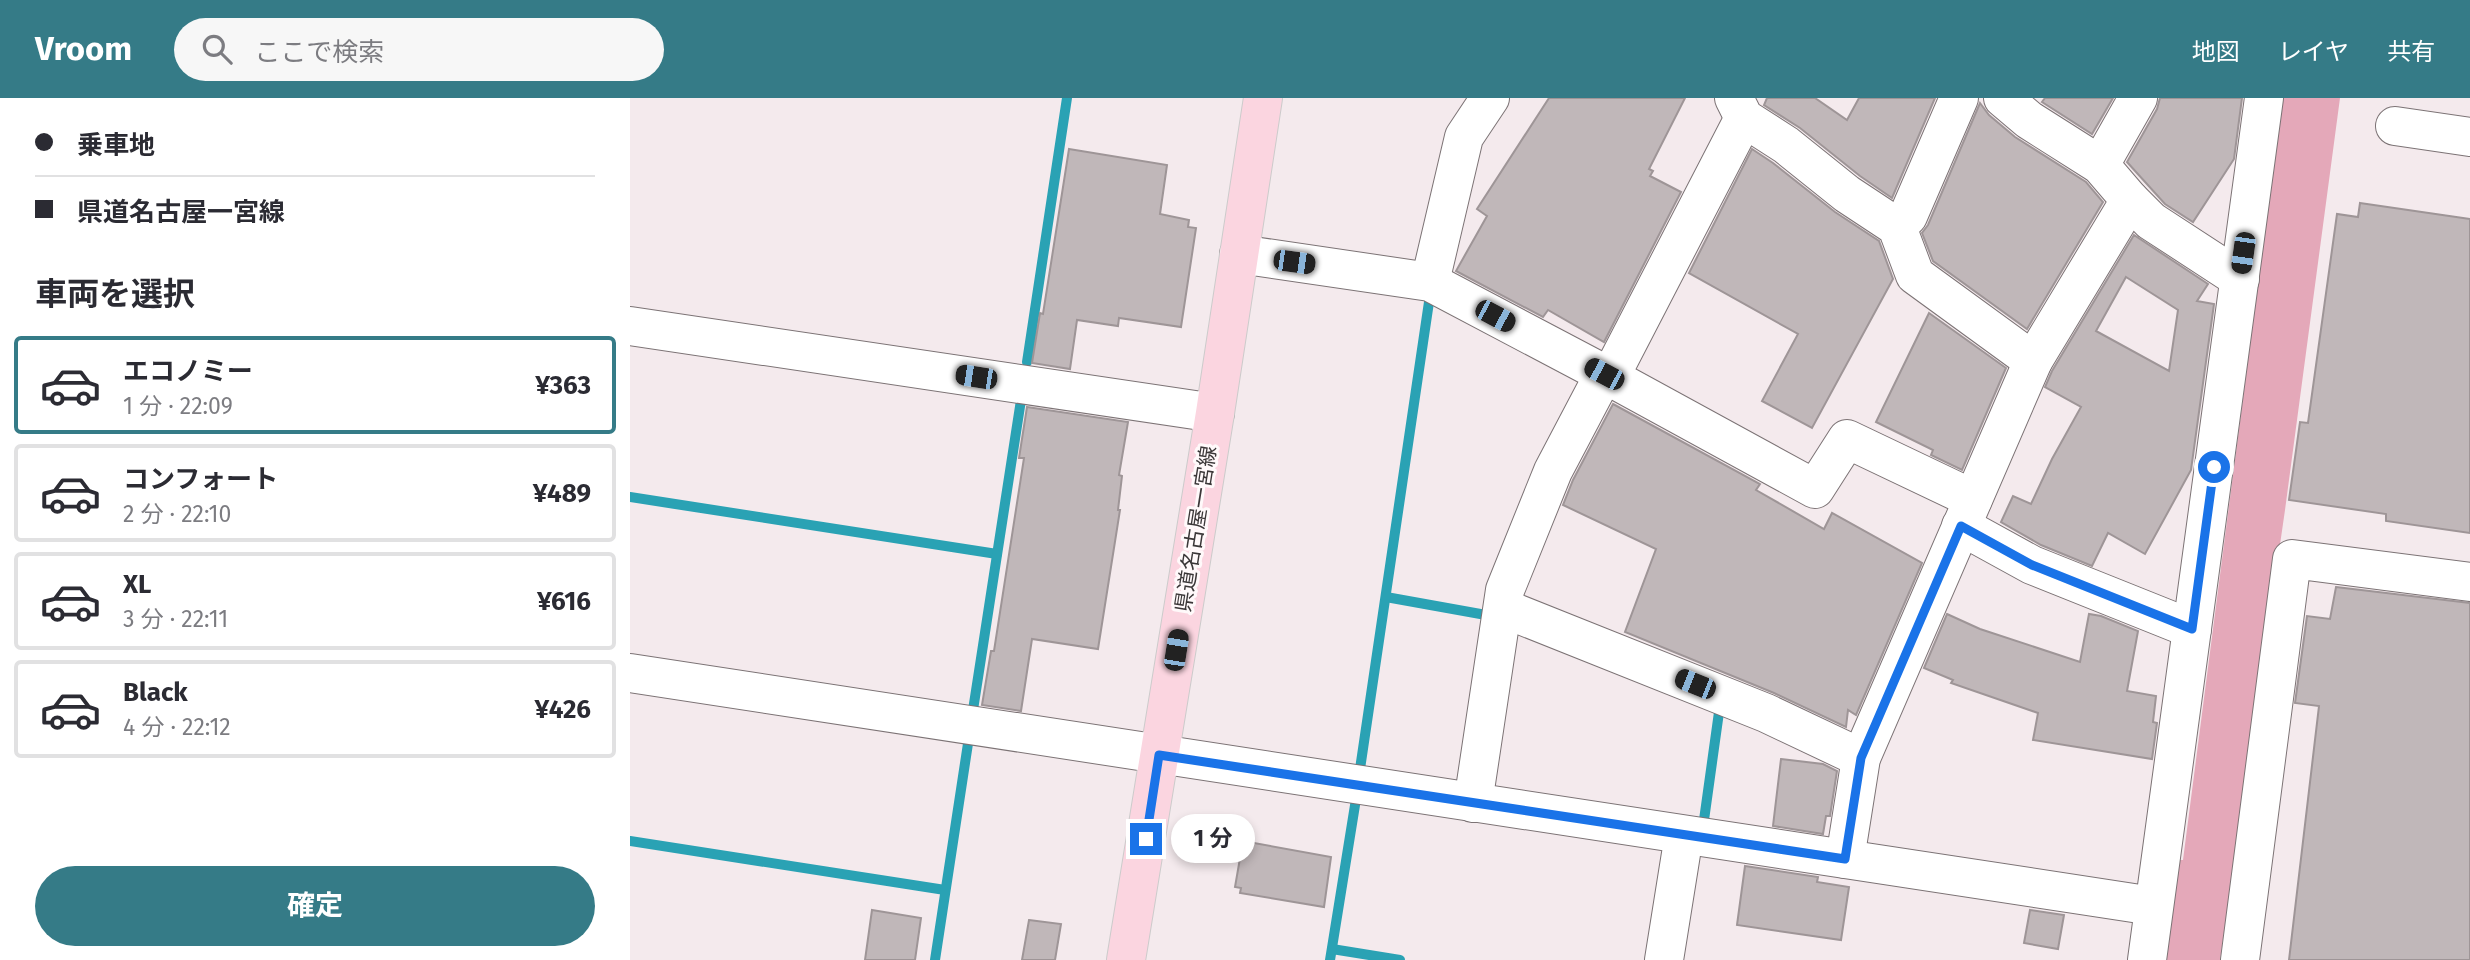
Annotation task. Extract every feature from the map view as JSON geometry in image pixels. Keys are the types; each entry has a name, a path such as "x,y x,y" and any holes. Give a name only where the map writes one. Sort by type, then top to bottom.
{"main road":[{"name":"県道名古屋一宮線","path":"1126,960 1263,98"}],"street":[{"path":"1430,282 1464,137 1490,98"},
{"path":"1897,227 1908,216 1959,98"},
{"path":"2003,98 2029,120 2100,165 2151,221 2239,279"},
{"path":"2100,165 2138,98"},
{"path":"2147,960 2264,98"},
{"path":"1473,803 1505,590 1553,471 1607,375 1739,108 1847,194 1897,227 1915,275 2033,360"},
{"path":"2395,126 2470,137"},
{"path":"1845,859 1861,758 2033,360 2130,200"},
{"path":"1239,254 1430,282 1815,489 1847,439 1967,513 2032,565 2192,629"},
{"path":"630,326 1215,412"},
{"path":"2240,960 2292,559 2470,582"},
{"path":"1503,608 1766,713 1861,758"},
{"path":"630,673 2153,905"},
{"path":"1664,960 1684,835"}],"shaded area":[{"path":"2282,98 2340,98 2285,510 2220,960 2161,960 2173,860 2183,860"}],"building":[{"path":"1549,98 1685,98 1649,169 1653,171 1650,176 1681,192 1604,342 1548,310 1543,317 1456,271 1487,216 1477,209"},
{"path":"1767,98 1815,98 1847,120 1859,98 1935,98 1892,198 1800,128 1764,105"},
{"path":"2045,98 2113,98 2092,134 2042,102"},
{"path":"2160,98 2242,98 2234,159 2193,222 2165,204 2127,162 2157,109"},
{"path":"1980,103 1989,115 2015,137 2086,182 2103,202 2027,329 1933,261 1922,233 1928,225"},
{"path":"1069,149 1167,165 1160,214 1189,220 1188,227 1196,228 1181,327 1119,318 1118,326 1077,320 1070,369 1032,363 1040,313 1043,314"},
{"path":"1752,149 1835,212 1879,241 1893,279 1812,428 1762,401 1798,334 1689,273"},
{"path":"2360,203 2470,219 2470,533 2386,521 2386,514 2289,500 2300,422 2308,423 2337,214 2358,217"},
{"path":"2134,235 2208,284 2197,301 2214,304 2191,470 2145,554 2108,533 2092,566 2041,545 2001,522 2013,496 2031,504 2081,407 2045,387","holes":["2126,277 2178,310 2169,371 2096,331"]},
{"path":"1929,313 2006,368 1962,470 1931,455 1933,450 1876,422"},
{"path":"1613,404 1760,484 1756,490 1824,529 1832,513 1922,563 1856,715 1848,710 1846,727 1774,693 1625,632 1656,549 1563,505 1573,480"},
{"path":"1027,407 1128,422 1119,475 1122,476 1120,510 1098,649 1032,639 1021,711 982,705 991,651 994,651 1024,458 1019,458"},
{"path":"2336,587 2470,603 2470,960 2289,960 2319,706 2295,703 2307,616 2330,619"},
{"path":"1947,614 1980,629 2080,662 2089,614 2138,631 2127,691 2156,696 2153,722 2157,723 2152,759 2033,740 2038,713 1951,683 1953,680 1924,668"},
{"path":"1781,759 1823,764 1837,771 1830,816 1826,816 1823,834 1773,826"},
{"path":"1243,841 1331,857 1324,907 1240,893 1241,888 1235,887"},
{"path":"1745,866 1818,877 1817,882 1849,887 1841,940 1737,925"},
{"path":"872,910 921,918 915,960 865,960"},
{"path":"2030,910 2064,915 2058,949 2024,943"},
{"path":"1029,920 1061,924 1055,960 1022,960"}],"waterway":[{"path":"1027,362 1067,98"},
{"path":"1360,769 1429,302"},
{"path":"973,710 1021,400"},
{"path":"630,497 997,554"},
{"path":"1386,597 1486,615"},
{"path":"1704,820 1720,705"},
{"path":"935,960 969,737"},
{"path":"1330,960 1356,799"},
{"path":"630,841 945,890"},
{"path":"1332,949 1400,960"}],"route":[{"path":"1146,839 1159,755 1845,859 1861,758 1961,526 2032,565 2192,629 2214,467"}]}
